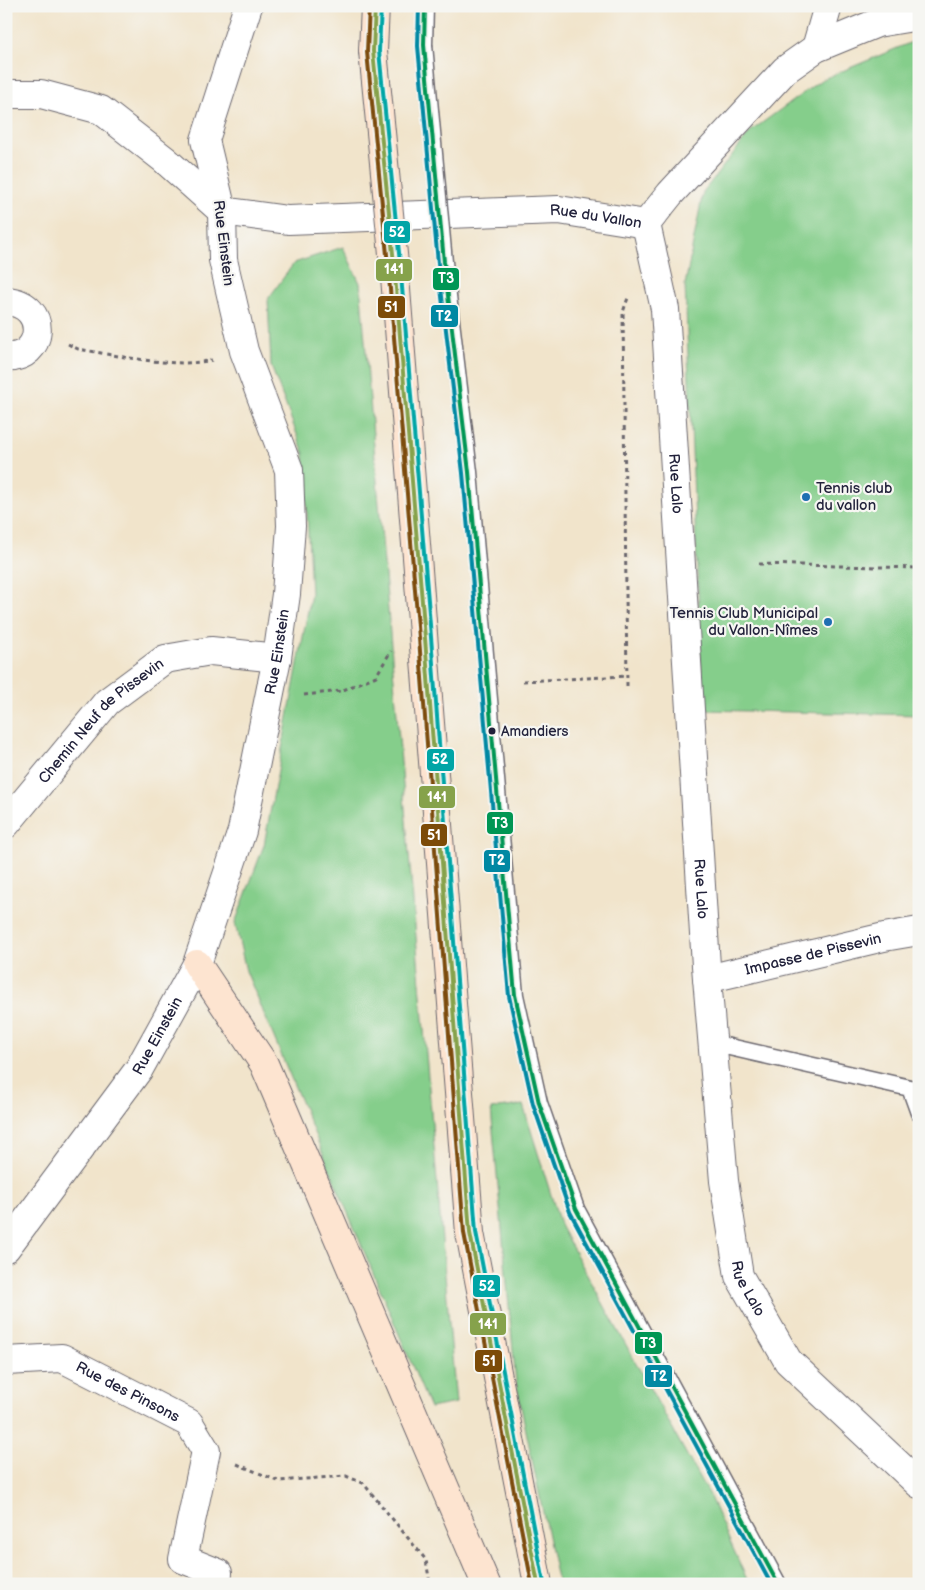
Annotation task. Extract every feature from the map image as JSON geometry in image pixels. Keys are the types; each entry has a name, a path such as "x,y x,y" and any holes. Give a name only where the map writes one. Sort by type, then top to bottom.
{"main road":[{"path":"375,6 373,51 394,264 470,1233 538,1584"},
{"path":"197,964 264,1064 486,1584"}],"street":[{"name":"Rue Einstein","path":"6,1248 139,1069 197,964 242,831 276,658 286,594 290,536 290,470 244,351 223,260 222,210 205,140 248,6"},
{"path":"816,48 828,6"},
{"name":"Rue du Vallon","path":"222,210 288,220 559,210 646,224 670,194 785,70 816,48 877,23 919,16"},
{"path":"6,94 41,94 102,110 165,160 222,210"},
{"name":"Rue Lalo","path":"646,224 665,309 707,979 724,1181 739,1276 788,1361 919,1484"},
{"path":"6,301 18,302 29,308 36,319 38,331 33,344 25,353 12,358 6,357"},
{"name":"Chemin Neuf de Pissevin","path":"6,824 108,702 165,659 211,651 276,658"},
{"name":"Impasse de Pissevin","path":"707,979 874,939 919,931"},
{"name":"Rue des Pinsons","path":"6,1361 62,1358 190,1423 206,1452"},
{"path":"206,1452 183,1559 218,1573"}],"lane":[{"path":"425,6 424,45 444,262 469,472 515,996 538,1104 576,1209 778,1584"},
{"path":"712,1043 910,1088 919,1113"}],"path":[{"path":"627,686 623,312 629,297"},
{"path":"38,331 78,349 142,359 201,362 215,359"},
{"path":"759,564 919,568"},
{"path":"297,696 341,691 376,676 394,646"},
{"path":"523,681 627,676"},
{"path":"206,1452 278,1481 346,1476 363,1483 426,1560 430,1584"}],"green space":[{"name":"Tennis club du vallon","path":"919,39 919,715 703,710 685,285 703,192 751,131 821,80"},
{"path":"343,247 360,283 456,1403 430,1408 246,971 235,923 264,845 311,594 304,453 271,366 268,299 294,263"},
{"path":"523,1105 561,1227 710,1497 749,1584 558,1584 516,1383 491,1109"}],"transit line":[{"name":"51","path":"369,6 367,52 388,265 419,638 464,1233 532,1584"},
{"name":"141","path":"375,6 373,51 394,264 425,638 470,1233 538,1584"},
{"name":"52","path":"381,6 379,51 400,263 431,637 476,1232 544,1583"},
{"name":"T2","path":"419,6 418,46 438,263 463,473 509,996 533,1104 570,1212 771,1584"},
{"name":"T3","path":"425,6 424,45 444,262 469,472 515,995 539,1103 576,1209 778,1584"}],"place":[{"name":"Tennis club du vallon","path":"806,497"},
{"name":"Tennis Club Municipal du Vallon-Nîmes","path":"828,622"},
{"name":"Amandiers","path":"492,731"}]}
